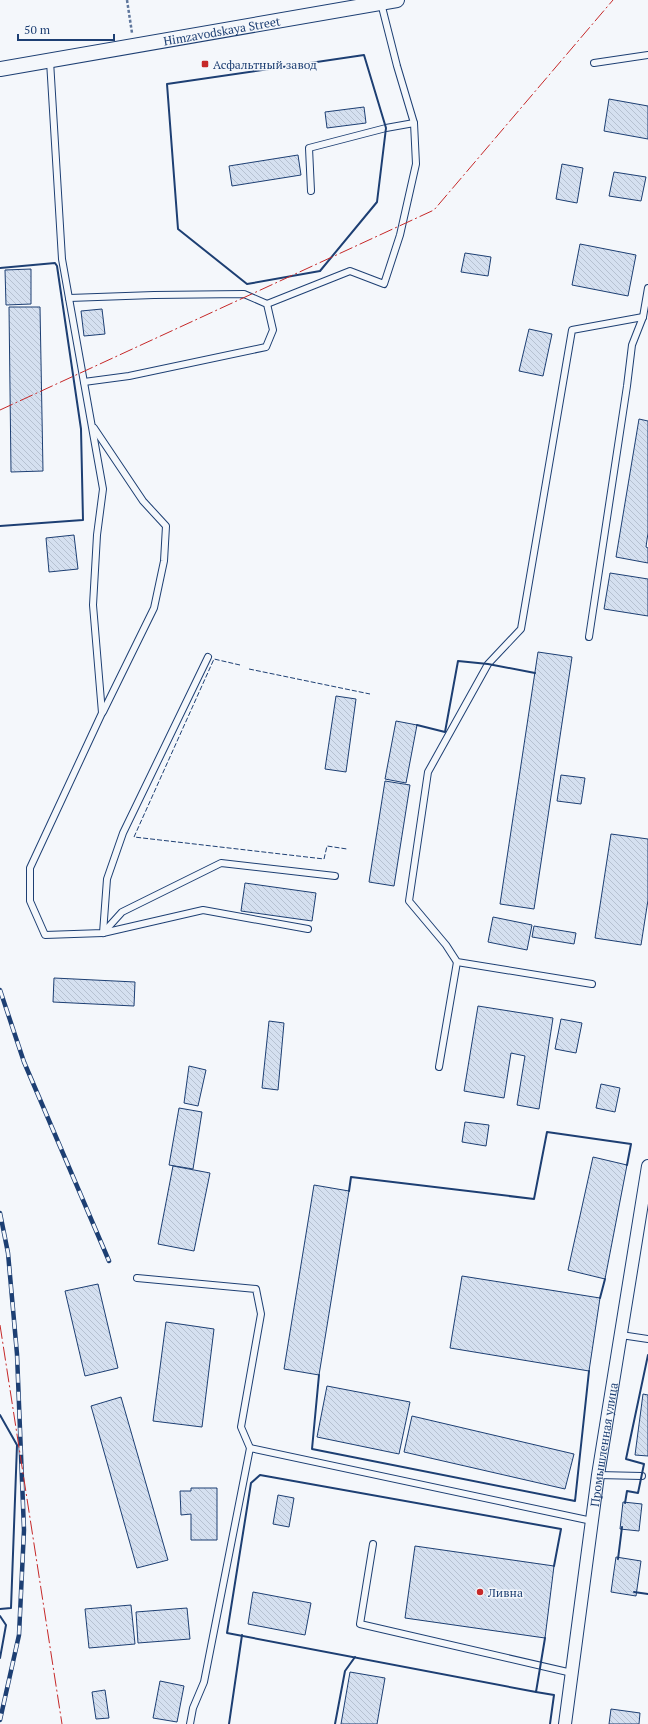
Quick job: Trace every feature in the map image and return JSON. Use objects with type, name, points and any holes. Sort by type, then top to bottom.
[{"type":"street","name":"Himzavodskaya Street","points":[[0,69],[134,47],[397,0]]},
{"type":"street","name":"Промышленная улица","points":[[564,1724],[598,1475],[648,1166]]},
{"type":"lane","points":[[69,298],[244,294],[267,304],[350,271],[384,284],[400,235],[416,164],[414,123],[397,66],[381,3]]},
{"type":"lane","points":[[594,63],[648,55]]},
{"type":"lane","points":[[50,61],[62,259],[103,489],[96,536],[93,605],[102,713]]},
{"type":"lane","points":[[311,191],[309,148],[386,128],[414,123]]},
{"type":"lane","points":[[55,263],[62,259]]},
{"type":"lane","points":[[589,637],[632,345],[643,317],[648,288]]},
{"type":"lane","points":[[84,382],[129,376],[266,346],[273,330],[267,304]]},
{"type":"lane","points":[[439,1067],[457,962],[446,945],[409,901],[428,772],[488,664],[521,628],[572,330],[643,317]]},
{"type":"lane","points":[[92,425],[143,501],[166,526],[164,561],[154,608],[102,713],[30,868],[30,900],[45,935],[103,933],[203,910],[308,929]]},
{"type":"lane","points":[[103,933],[107,879],[123,833],[208,657]]},
{"type":"lane","points":[[103,933],[122,912],[221,863],[336,876]]},
{"type":"lane","points":[[457,962],[592,984]]},
{"type":"lane","points":[[137,1278],[256,1289],[261,1314],[242,1427],[250,1448],[204,1682],[193,1708],[190,1724]]},
{"type":"lane","points":[[621,1334],[648,1338]]},
{"type":"lane","points":[[250,1448],[592,1521]]},
{"type":"lane","points":[[598,1475],[642,1476]]},
{"type":"lane","points":[[373,1544],[360,1624],[572,1673]]},
{"type":"path","points":[[127,0],[134,47]]},
{"type":"building","points":[[609,99],[648,106],[648,139],[604,131]]},
{"type":"building","points":[[364,107],[366,123],[327,128],[325,112]]},
{"type":"building","points":[[298,155],[301,175],[232,186],[229,166]]},
{"type":"building","points":[[562,164],[583,168],[577,203],[556,199]]},
{"type":"building","points":[[614,172],[646,177],[641,201],[609,196]]},
{"type":"building","points":[[580,244],[636,255],[628,296],[572,285]]},
{"type":"building","points":[[465,253],[491,257],[488,276],[461,272]]},
{"type":"building","points":[[31,269],[31,304],[6,305],[5,270]]},
{"type":"building","points":[[9,307],[40,307],[43,471],[11,472]]},
{"type":"building","points":[[102,309],[105,334],[84,336],[81,311]]},
{"type":"building","points":[[529,329],[552,334],[543,376],[519,371]]},
{"type":"building","points":[[639,419],[648,421],[648,533],[646,547],[648,548],[648,563],[616,557]]},
{"type":"building","points":[[74,535],[78,569],[49,572],[46,538]]},
{"type":"building","points":[[610,573],[648,579],[648,616],[604,609]]},
{"type":"building","points":[[538,652],[572,657],[534,909],[500,904]]},
{"type":"building","points":[[336,696],[356,699],[346,772],[325,769]]},
{"type":"building","points":[[396,721],[417,725],[406,783],[385,779]]},
{"type":"building","points":[[561,775],[585,778],[581,804],[557,801]]},
{"type":"building","points":[[385,781],[410,785],[394,886],[369,882]]},
{"type":"building","points":[[611,834],[648,839],[648,900],[641,945],[595,938]]},
{"type":"building","points":[[245,883],[316,893],[312,921],[241,911]]},
{"type":"building","points":[[493,917],[532,925],[527,950],[488,942]]},
{"type":"building","points":[[534,926],[576,933],[574,944],[532,937]]},
{"type":"building","points":[[54,978],[135,982],[134,1006],[53,1002]]},
{"type":"building","points":[[478,1006],[553,1018],[539,1109],[517,1105],[525,1056],[511,1053],[504,1098],[464,1091]]},
{"type":"building","points":[[561,1019],[582,1023],[576,1053],[555,1049]]},
{"type":"building","points":[[269,1021],[284,1023],[278,1090],[262,1088]]},
{"type":"building","points":[[189,1066],[206,1070],[198,1106],[184,1103]]},
{"type":"building","points":[[601,1084],[620,1088],[615,1112],[596,1108]]},
{"type":"building","points":[[179,1108],[202,1112],[193,1169],[169,1165]]},
{"type":"building","points":[[465,1122],[489,1125],[486,1146],[462,1142]]},
{"type":"building","points":[[593,1157],[627,1165],[605,1279],[568,1270]]},
{"type":"building","points":[[173,1166],[210,1173],[194,1251],[158,1244]]},
{"type":"building","points":[[314,1185],[349,1191],[319,1375],[284,1369]]},
{"type":"building","points":[[462,1276],[600,1298],[589,1371],[450,1348]]},
{"type":"building","points":[[98,1284],[118,1368],[85,1376],[65,1291]]},
{"type":"building","points":[[166,1322],[214,1329],[202,1427],[153,1421]]},
{"type":"building","points":[[327,1386],[410,1402],[399,1454],[317,1437]]},
{"type":"building","points":[[643,1394],[648,1395],[648,1456],[635,1455]]},
{"type":"building","points":[[121,1397],[168,1560],[137,1568],[91,1406]]},
{"type":"building","points":[[412,1416],[574,1454],[565,1489],[404,1452]]},
{"type":"building","points":[[191,1488],[217,1488],[217,1540],[191,1540],[191,1514],[181,1515],[180,1491],[191,1491]]},
{"type":"building","points":[[278,1495],[294,1498],[289,1527],[273,1524]]},
{"type":"building","points":[[623,1502],[642,1504],[639,1531],[620,1529]]},
{"type":"building","name":"Ливна","points":[[415,1546],[554,1566],[545,1638],[405,1618]]},
{"type":"building","points":[[616,1557],[641,1561],[636,1596],[611,1592]]},
{"type":"building","points":[[253,1592],[311,1603],[305,1635],[248,1624]]},
{"type":"building","points":[[131,1605],[135,1644],[89,1648],[85,1609]]},
{"type":"building","points":[[187,1608],[190,1639],[138,1643],[136,1612]]},
{"type":"building","points":[[350,1672],[385,1678],[377,1724],[341,1724]]},
{"type":"building","points":[[160,1681],[184,1686],[177,1722],[153,1718]]},
{"type":"building","points":[[105,1690],[109,1718],[96,1719],[92,1692]]},
{"type":"building","points":[[611,1709],[640,1713],[639,1724],[609,1724]]},
{"type":"railway","points":[[0,990],[24,1062],[109,1261]]},
{"type":"railway","points":[[0,1213],[8,1253],[17,1354],[24,1530],[19,1635],[0,1720]]},
{"type":"fence","points":[[240,665],[214,659],[134,837],[324,859],[327,846],[347,849]]},
{"type":"fence","points":[[249,669],[370,694]]},
{"type":"wall","points":[[364,55],[386,128],[377,202],[320,271],[247,284],[178,229],[167,84],[364,55]]},
{"type":"wall","points":[[0,268],[55,263],[57,266],[81,429],[83,520],[0,526]]},
{"type":"wall","points":[[417,725],[445,732],[458,661],[488,664],[535,673]]},
{"type":"wall","points":[[349,1191],[351,1177],[534,1199],[547,1132],[631,1144],[627,1165]]},
{"type":"wall","points":[[600,1298],[605,1279]]},
{"type":"wall","points":[[625,1503],[627,1491],[638,1493],[644,1464],[626,1459],[648,1355]]},
{"type":"wall","points":[[319,1375],[312,1449],[575,1501],[589,1371]]},
{"type":"wall","points":[[0,1415],[17,1445],[11,1608],[0,1609]]},
{"type":"wall","points":[[545,1638],[536,1692],[227,1633],[251,1483],[260,1475],[561,1529],[554,1566]]},
{"type":"wall","points":[[618,1559],[622,1527]]},
{"type":"wall","points":[[634,1592],[648,1594]]},
{"type":"wall","points":[[0,1616],[6,1625],[0,1658]]},
{"type":"wall","points":[[229,1724],[242,1635]]},
{"type":"wall","points":[[335,1724],[345,1671],[355,1657]]},
{"type":"wall","points":[[536,1692],[554,1695],[550,1724]]},
{"type":"power","points":[[0,410],[434,210],[613,0]]},
{"type":"power","points":[[0,1325],[62,1724]]},
{"type":"place","name":"Асфальтный завод","points":[[205,64]]},
{"type":"place","name":"Ливна","points":[[480,1592]]}]
